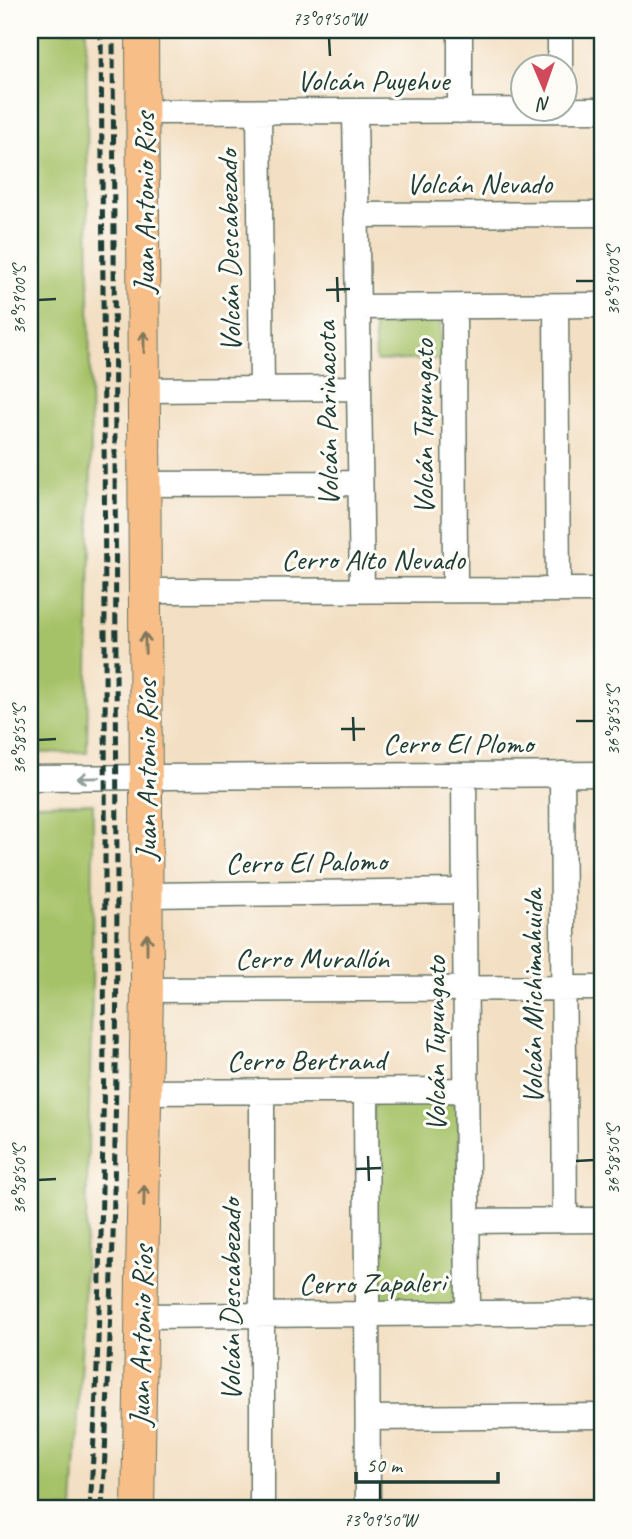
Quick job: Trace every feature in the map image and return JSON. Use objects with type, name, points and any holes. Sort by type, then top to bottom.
[{"type":"main road","name":"Juan Antonio Ríos","points":[[138,1509],[147,990],[142,30]]},
{"type":"street","points":[[460,30],[460,111]]},
{"type":"street","points":[[560,30],[560,52]]},
{"type":"street","name":"Volcán Puyehue","points":[[580,109],[602,110]]},
{"type":"street","name":"Volcán Puyehue","points":[[143,112],[510,110]]},
{"type":"street","name":"Volcán Parinacota","points":[[355,111],[362,590]]},
{"type":"street","name":"Volcán Descabezado","points":[[259,112],[262,389]]},
{"type":"street","name":"Volcán Nevado","points":[[356,215],[602,214]]},
{"type":"street","points":[[358,307],[602,305]]},
{"type":"street","points":[[556,306],[558,590]]},
{"type":"street","name":"Volcán Tupungato","points":[[454,307],[455,590]]},
{"type":"street","points":[[144,390],[359,388]]},
{"type":"street","points":[[144,484],[360,484]]},
{"type":"street","name":"Cerro Alto Nevado","points":[[145,591],[602,590]]},
{"type":"street","name":"Volcán Michimahuida","points":[[562,774],[565,1220]]},
{"type":"street","name":"Cerro El Plomo","points":[[30,778],[602,774]]},
{"type":"street","name":"Volcán Tupungato","points":[[464,775],[468,1314]]},
{"type":"street","name":"Cerro El Palomo","points":[[147,895],[465,891]]},
{"type":"street","name":"Cerro Murallón","points":[[147,990],[602,988]]},
{"type":"street","name":"Cerro Bertrand","points":[[146,1092],[466,1090]]},
{"type":"street","name":"Volcán Descabezado","points":[[262,1091],[262,1509]]},
{"type":"street","points":[[366,1091],[368,1509]]},
{"type":"street","points":[[467,1221],[602,1220]]},
{"type":"street","name":"Cerro Zapaleri","points":[[142,1316],[602,1312]]},
{"type":"street","points":[[368,1418],[602,1416]]},
{"type":"green space","points":[[30,30],[86,30],[91,461],[87,752],[30,753]]},
{"type":"green space","points":[[440,320],[441,359],[376,361],[374,323]]},
{"type":"green space","points":[[93,803],[92,994],[84,1301],[73,1509],[30,1509],[30,804]]},
{"type":"green space","points":[[381,1099],[448,1099],[459,1109],[456,1307],[383,1308],[375,1300],[373,1107]]},
{"type":"railway","points":[[90,1509],[100,1269],[104,1030],[105,660],[101,30]]},
{"type":"railway","points":[[102,1509],[111,1299],[117,984],[113,30]]}]
